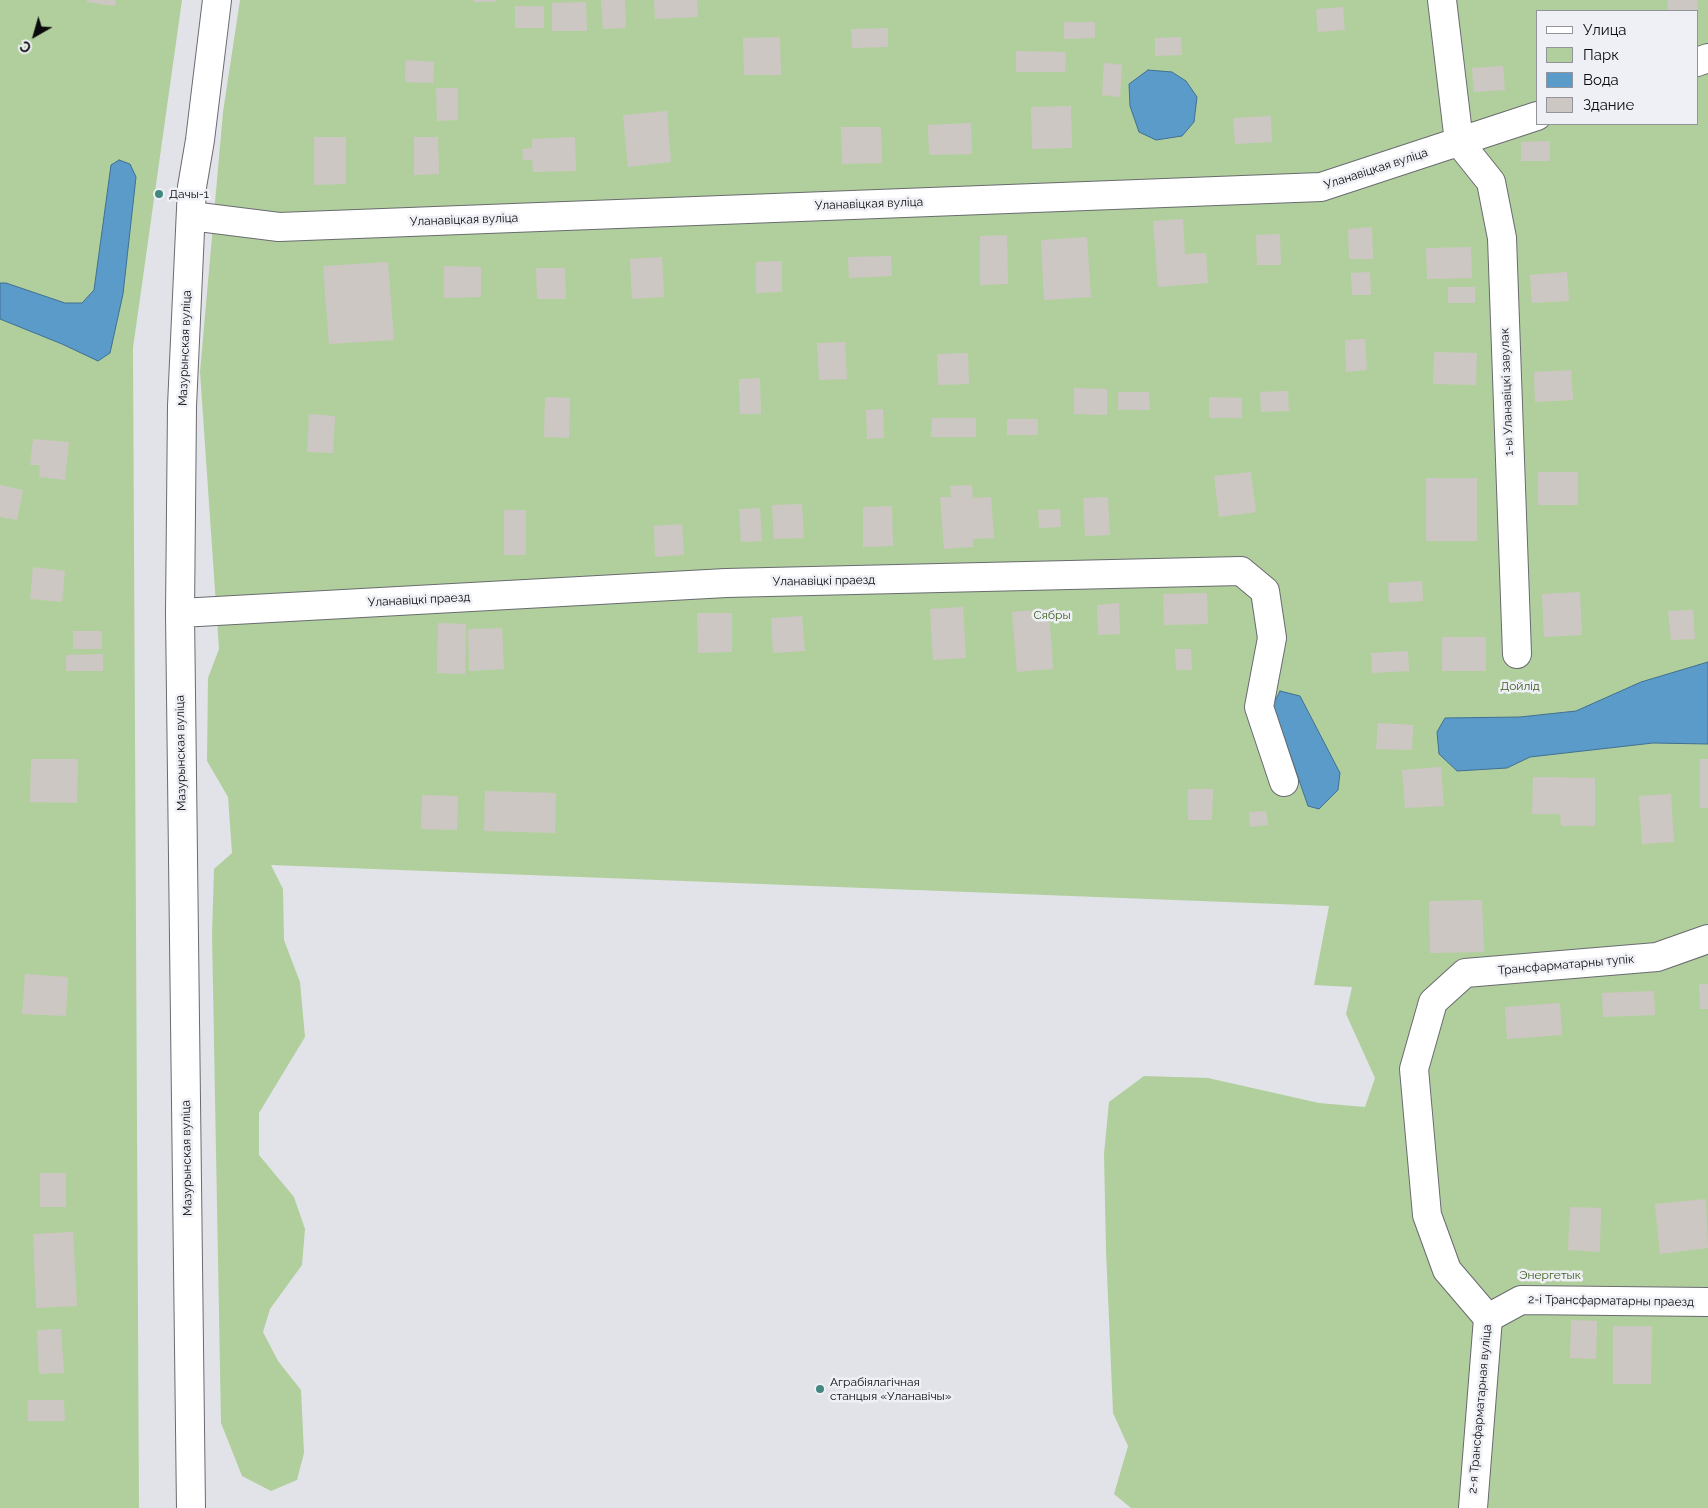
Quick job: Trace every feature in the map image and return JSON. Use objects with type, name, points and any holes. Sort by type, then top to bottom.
[{"type":"street","name":"Мазурынская вуліца","points":[[191,1508],[180,613],[182,406],[192,187],[200,140],[217,0]]},
{"type":"street","points":[[1442,0],[1459,142]]},
{"type":"street","name":"Уланавіцкая вуліца","points":[[191,216],[279,227],[1322,187],[1536,116]]},
{"type":"street","name":"1-ы Уланавіцкі завулак","points":[[1459,142],[1491,182],[1502,238],[1517,654]]},
{"type":"street","name":"Уланавіцкі праезд","points":[[180,613],[726,583],[1241,571],[1265,591],[1272,638],[1259,707],[1284,782]]},
{"type":"street","name":"Трансфарматарны тупік","points":[[1433,1002],[1465,973],[1657,957],[1708,939]]},
{"type":"street","name":"2-я Трансфарматарная вуліца","points":[[1433,1002],[1414,1069],[1427,1215],[1447,1270],[1488,1318],[1473,1508]]},
{"type":"street","name":"2-і Трансфарматарны праезд","points":[[1488,1318],[1521,1300],[1708,1302]]},
{"type":"green space","points":[[0,0],[182,0],[133,348],[139,1508],[0,1508]]},
{"type":"green space","points":[[240,0],[1708,0],[1708,1508],[1131,1508],[1114,1494],[1128,1446],[1113,1413],[1104,1154],[1109,1102],[1144,1076],[1208,1078],[1319,1103],[1365,1107],[1375,1078],[1346,1014],[1352,987],[1314,985],[1329,906],[271,865],[283,889],[284,940],[300,982],[305,1037],[259,1113],[259,1155],[294,1197],[305,1229],[302,1265],[270,1309],[263,1332],[278,1361],[301,1390],[304,1453],[297,1480],[271,1491],[242,1476],[221,1423],[212,934],[214,869],[232,853],[228,797],[207,761],[208,678],[219,649],[200,372],[223,112]]},
{"type":"water","points":[[1148,70],[1172,72],[1186,81],[1197,97],[1194,122],[1182,136],[1156,140],[1139,132],[1130,106],[1129,84]]},
{"type":"water","points":[[119,160],[130,164],[136,177],[123,294],[110,353],[98,361],[0,319],[0,283],[6,283],[65,303],[82,303],[94,290],[111,165]]},
{"type":"water","points":[[1708,662],[1708,744],[1653,743],[1530,757],[1507,768],[1457,771],[1439,754],[1437,732],[1445,718],[1520,717],[1576,711],[1641,682]]},
{"type":"water","points":[[1280,691],[1300,696],[1340,773],[1338,790],[1319,809],[1308,806],[1273,705]]},
{"type":"building","points":[[87,0],[116,0],[115,6],[87,2]]},
{"type":"building","points":[[474,0],[496,0],[496,2],[474,2]]},
{"type":"building","points":[[601,0],[625,0],[626,28],[603,29]]},
{"type":"building","points":[[654,0],[697,0],[698,17],[655,19]]},
{"type":"building","points":[[1667,0],[1697,0],[1698,10],[1668,10]]},
{"type":"building","points":[[586,2],[587,31],[552,31],[552,3]]},
{"type":"building","points":[[515,6],[544,6],[544,28],[515,28]]},
{"type":"building","points":[[1343,7],[1345,30],[1318,32],[1316,9]]},
{"type":"building","points":[[1064,22],[1095,22],[1095,38],[1064,39]]},
{"type":"building","points":[[888,28],[888,47],[852,48],[851,29]]},
{"type":"building","points":[[780,37],[781,75],[744,75],[743,38]]},
{"type":"building","points":[[1181,37],[1182,55],[1155,56],[1155,38]]},
{"type":"building","points":[[1016,51],[1066,52],[1065,72],[1016,72]]},
{"type":"building","points":[[406,60],[434,62],[433,83],[405,82]]},
{"type":"building","points":[[1104,63],[1122,65],[1120,97],[1102,95]]},
{"type":"building","points":[[1503,66],[1505,90],[1474,92],[1472,68]]},
{"type":"building","points":[[436,88],[458,88],[458,120],[437,121]]},
{"type":"building","points":[[1071,106],[1072,148],[1032,149],[1031,107]]},
{"type":"building","points":[[667,111],[671,162],[628,167],[623,115]]},
{"type":"building","points":[[1271,116],[1272,142],[1235,144],[1233,118]]},
{"type":"building","points":[[971,123],[972,154],[929,155],[928,125]]},
{"type":"building","points":[[841,127],[881,127],[882,163],[842,164]]},
{"type":"building","points":[[314,137],[346,137],[346,184],[314,185]]},
{"type":"building","points":[[414,137],[438,137],[439,174],[414,175]]},
{"type":"building","points":[[575,137],[576,171],[533,172],[532,160],[523,160],[522,149],[532,148],[532,139]]},
{"type":"building","points":[[1550,141],[1550,161],[1521,161],[1521,142]]},
{"type":"building","points":[[1183,219],[1185,254],[1206,253],[1208,283],[1158,287],[1153,221]]},
{"type":"building","points":[[1372,227],[1373,259],[1349,259],[1348,229]]},
{"type":"building","points":[[1280,234],[1281,265],[1257,265],[1256,235]]},
{"type":"building","points":[[1007,235],[1008,284],[980,285],[980,236]]},
{"type":"building","points":[[1087,237],[1091,297],[1044,300],[1041,240]]},
{"type":"building","points":[[1471,247],[1472,278],[1427,279],[1426,248]]},
{"type":"building","points":[[891,256],[892,276],[849,278],[848,257]]},
{"type":"building","points":[[662,257],[664,297],[632,299],[630,259]]},
{"type":"building","points":[[782,261],[782,292],[756,293],[756,262]]},
{"type":"building","points":[[388,262],[394,340],[329,344],[323,266]]},
{"type":"building","points":[[444,266],[481,267],[481,297],[444,298]]},
{"type":"building","points":[[536,268],[565,268],[566,299],[537,299]]},
{"type":"building","points":[[1370,272],[1371,295],[1352,295],[1351,273]]},
{"type":"building","points":[[1567,272],[1569,301],[1532,303],[1530,275]]},
{"type":"building","points":[[1448,287],[1475,287],[1475,303],[1448,303]]},
{"type":"building","points":[[1365,339],[1367,370],[1346,372],[1345,340]]},
{"type":"building","points":[[845,342],[847,379],[819,380],[817,343]]},
{"type":"building","points":[[1434,352],[1477,353],[1476,385],[1433,384]]},
{"type":"building","points":[[968,353],[969,384],[938,385],[937,354]]},
{"type":"building","points":[[1571,370],[1573,400],[1535,402],[1534,372]]},
{"type":"building","points":[[760,378],[761,414],[740,414],[739,379]]},
{"type":"building","points":[[1074,388],[1107,389],[1107,415],[1074,414]]},
{"type":"building","points":[[1288,391],[1289,411],[1261,412],[1260,392]]},
{"type":"building","points":[[1118,392],[1149,392],[1150,410],[1118,410]]},
{"type":"building","points":[[545,397],[570,398],[569,438],[544,437]]},
{"type":"building","points":[[1209,397],[1242,398],[1242,418],[1209,418]]},
{"type":"building","points":[[883,409],[884,438],[867,439],[866,410]]},
{"type":"building","points":[[309,414],[335,416],[333,453],[307,452]]},
{"type":"building","points":[[932,418],[976,418],[976,437],[931,437]]},
{"type":"building","points":[[1007,419],[1038,419],[1038,435],[1007,435]]},
{"type":"building","points":[[33,439],[69,442],[65,480],[39,477],[40,465],[30,465]]},
{"type":"building","points":[[1251,472],[1256,512],[1219,517],[1214,476]]},
{"type":"building","points":[[1538,472],[1578,472],[1578,505],[1538,505]]},
{"type":"building","points":[[1426,478],[1477,478],[1477,541],[1426,541]]},
{"type":"building","points":[[0,485],[23,490],[17,520],[0,517]]},
{"type":"building","points":[[972,485],[973,498],[991,497],[994,538],[973,539],[973,547],[944,549],[940,497],[951,497],[950,486]]},
{"type":"building","points":[[1108,497],[1110,535],[1085,536],[1083,498]]},
{"type":"building","points":[[802,504],[804,538],[774,539],[772,505]]},
{"type":"building","points":[[892,506],[893,546],[863,547],[863,507]]},
{"type":"building","points":[[760,508],[762,541],[741,542],[739,509]]},
{"type":"building","points":[[1060,509],[1061,527],[1039,528],[1038,510]]},
{"type":"building","points":[[504,510],[526,510],[526,555],[504,555]]},
{"type":"building","points":[[682,524],[684,555],[655,557],[654,526]]},
{"type":"building","points":[[33,567],[65,571],[62,602],[30,599]]},
{"type":"building","points":[[1422,581],[1423,601],[1389,603],[1388,583]]},
{"type":"building","points":[[1580,592],[1582,635],[1544,637],[1542,594]]},
{"type":"building","points":[[1207,593],[1208,624],[1164,625],[1163,594]]},
{"type":"building","points":[[1119,603],[1120,634],[1098,635],[1097,605]]},
{"type":"building","points":[[963,607],[966,658],[933,660],[930,609]]},
{"type":"building","points":[[1049,609],[1053,669],[1017,672],[1012,612]]},
{"type":"building","points":[[1693,610],[1695,639],[1671,640],[1668,611]]},
{"type":"building","points":[[697,613],[732,613],[732,652],[698,653]]},
{"type":"building","points":[[802,616],[805,651],[773,653],[771,618]]},
{"type":"building","points":[[438,623],[466,624],[465,674],[437,673]]},
{"type":"building","points":[[502,628],[504,669],[469,671],[468,629]]},
{"type":"building","points":[[73,631],[102,631],[102,649],[73,649]]},
{"type":"building","points":[[1442,637],[1486,637],[1486,671],[1442,671]]},
{"type":"building","points":[[1175,649],[1191,649],[1192,670],[1176,670]]},
{"type":"building","points":[[1408,651],[1409,671],[1372,673],[1371,653]]},
{"type":"building","points":[[103,654],[103,671],[66,671],[66,655]]},
{"type":"building","points":[[1378,723],[1413,725],[1412,750],[1376,749]]},
{"type":"building","points":[[31,759],[78,759],[77,803],[30,802]]},
{"type":"building","points":[[1700,759],[1708,759],[1708,808],[1700,808]]},
{"type":"building","points":[[1441,767],[1444,806],[1405,808],[1402,770]]},
{"type":"building","points":[[1533,777],[1595,778],[1595,826],[1561,826],[1560,814],[1532,814]]},
{"type":"building","points":[[1188,789],[1213,789],[1212,820],[1188,820]]},
{"type":"building","points":[[485,791],[556,793],[555,833],[484,831]]},
{"type":"building","points":[[1671,794],[1674,842],[1642,844],[1639,796]]},
{"type":"building","points":[[422,795],[458,796],[457,830],[421,829]]},
{"type":"building","points":[[1266,811],[1268,825],[1250,827],[1249,812]]},
{"type":"building","points":[[1482,900],[1484,952],[1430,953],[1429,901]]},
{"type":"building","points":[[25,974],[68,977],[66,1016],[22,1014]]},
{"type":"building","points":[[1699,984],[1708,984],[1708,1009],[1700,1009]]},
{"type":"building","points":[[1654,991],[1655,1015],[1603,1017],[1602,993]]},
{"type":"building","points":[[1560,1003],[1562,1035],[1507,1039],[1505,1007]]},
{"type":"building","points":[[40,1173],[66,1173],[66,1207],[40,1207]]},
{"type":"building","points":[[1706,1199],[1708,1248],[1660,1254],[1655,1204]]},
{"type":"building","points":[[1570,1207],[1601,1208],[1600,1252],[1568,1250]]},
{"type":"building","points":[[73,1232],[77,1306],[36,1308],[33,1234]]},
{"type":"building","points":[[1571,1320],[1597,1321],[1596,1359],[1570,1358]]},
{"type":"building","points":[[1613,1326],[1652,1326],[1651,1384],[1613,1384]]},
{"type":"building","points":[[61,1329],[64,1373],[39,1374],[37,1330]]},
{"type":"building","points":[[28,1400],[64,1400],[65,1421],[28,1421]]},
{"type":"place","name":"Дачы-1","points":[[159,194]]},
{"type":"place","name":"Аграбіялагічная станцыя «Уланавічы»","points":[[820,1389]]},
{"type":"park label","name":"Сябры","points":[[1052,615]]},
{"type":"park label","name":"Дойлід","points":[[1520,686]]},
{"type":"park label","name":"Энергетык","points":[[1550,1275]]}]
